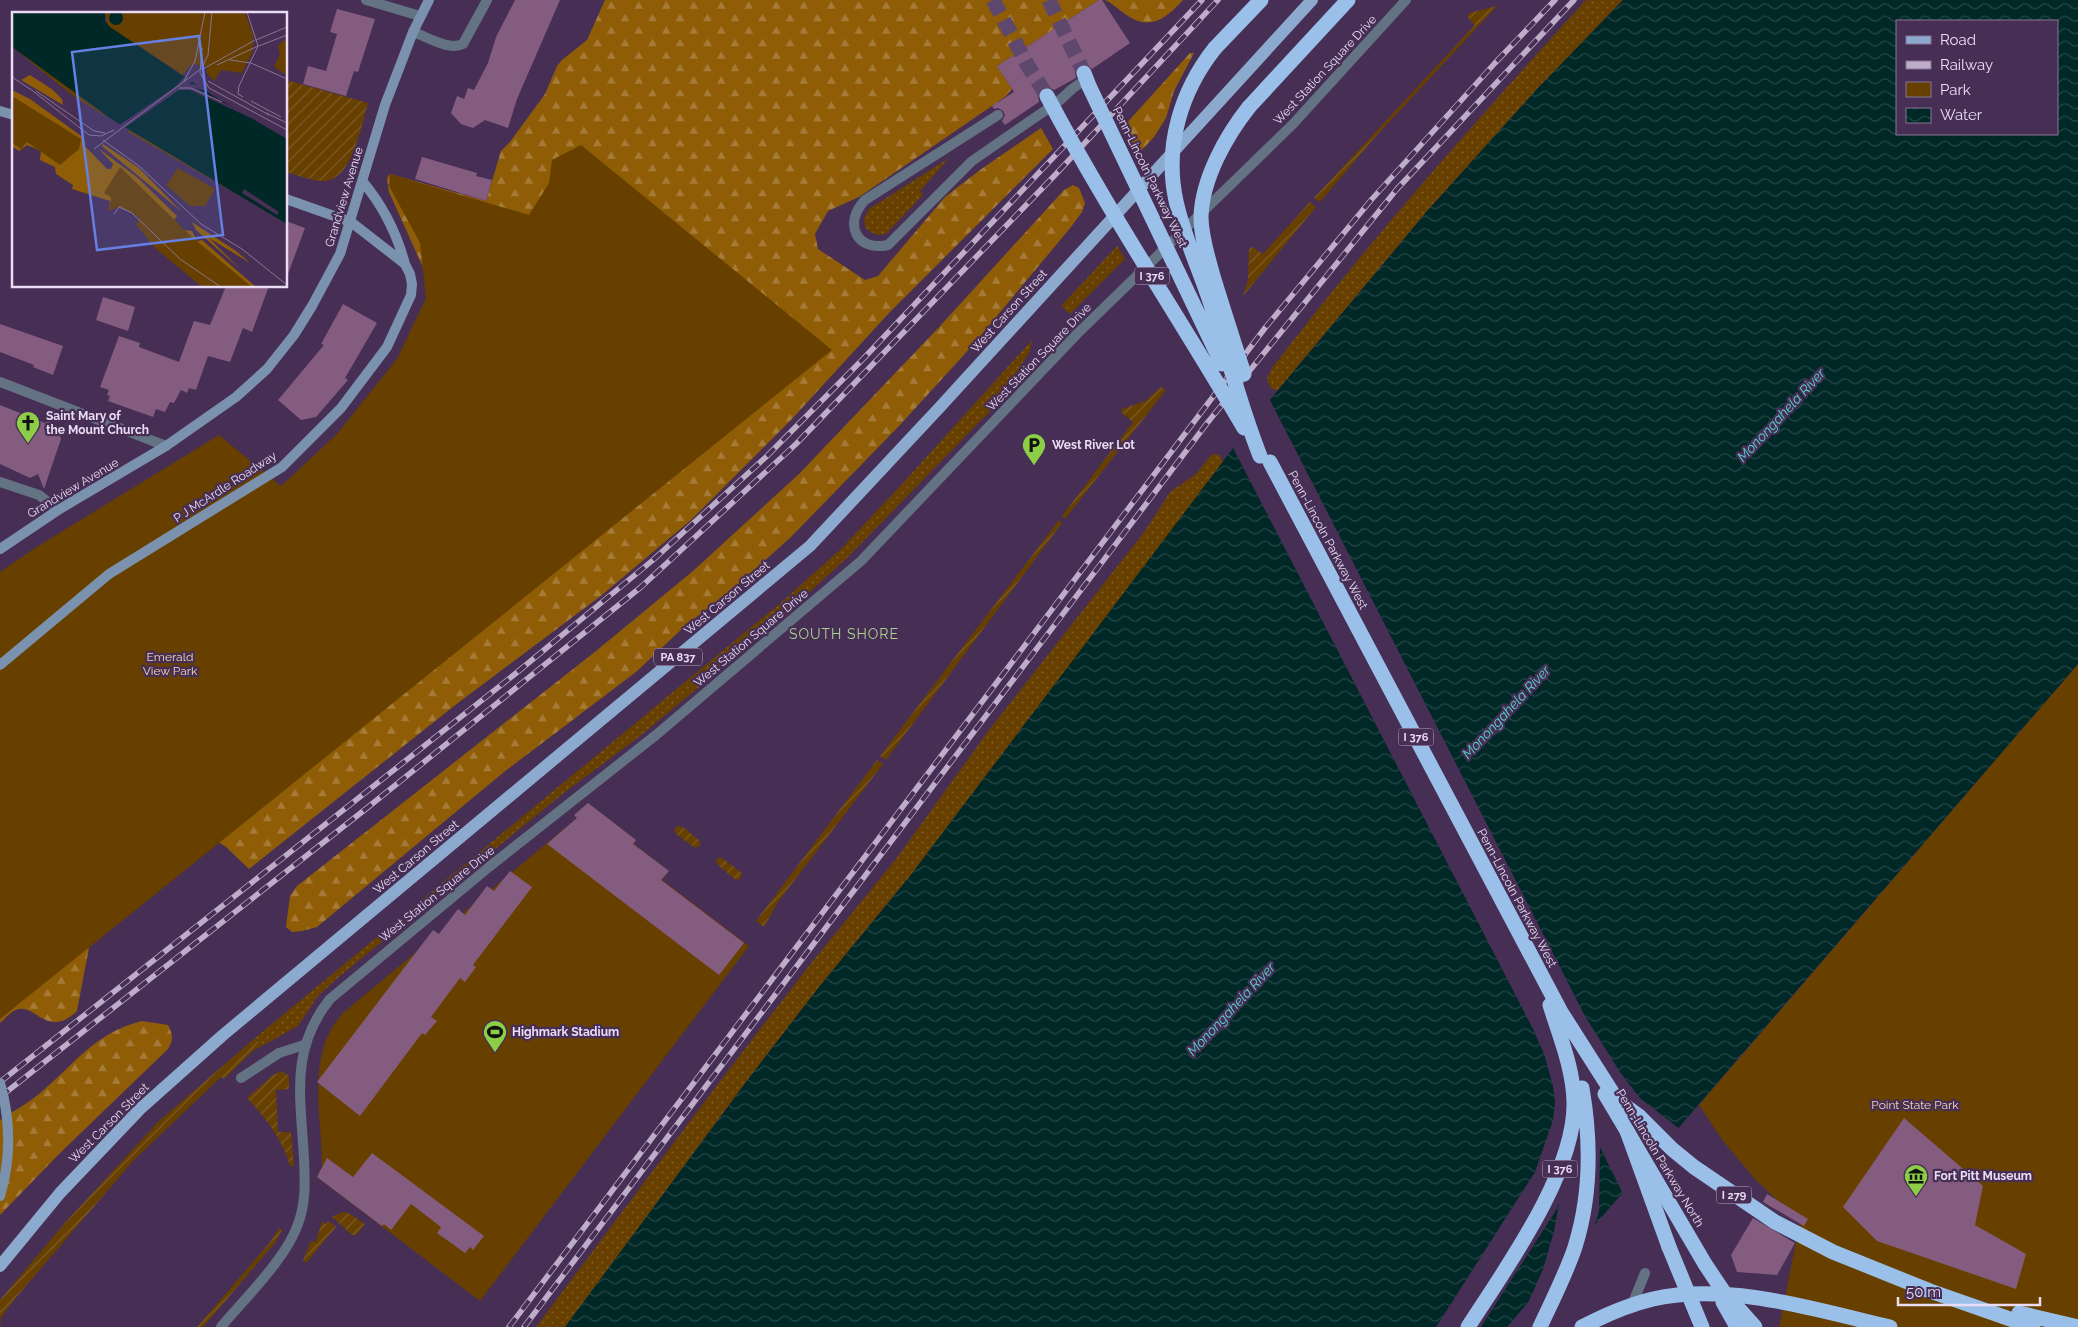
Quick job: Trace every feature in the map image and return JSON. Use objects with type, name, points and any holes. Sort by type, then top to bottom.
[{"type":"highway","points":[[1260,0],[1215,48],[1192,83],[1178,120],[1172,161],[1173,185],[1180,217],[1265,459]]},
{"type":"highway","points":[[1265,459],[1207,254],[1201,215],[1210,176],[1234,125],[1348,0]]},
{"type":"highway","name":"Penn-Lincoln Parkway West","points":[[1087,79],[1265,459],[1548,999]]},
{"type":"highway","name":"Penn-Lincoln Parkway West","points":[[1046,96],[1083,165],[1265,459],[1561,1012]]},
{"type":"highway","name":"Penn-Lincoln Parkway North","points":[[1548,999],[1710,1271],[1723,1291],[1754,1327]]},
{"type":"highway","name":"I 376","points":[[1468,1327],[1535,1221],[1555,1181],[1570,1140],[1574,1120],[1572,1082],[1568,1058],[1548,999]]},
{"type":"highway","name":"Penn-Lincoln Parkway North","points":[[1561,1012],[1617,1100],[1639,1116],[1672,1149],[1694,1167],[1775,1222],[1833,1252],[1930,1291],[2033,1327]]},
{"type":"highway","name":"I 376","points":[[1540,1327],[1574,1247],[1587,1191],[1586,1124],[1583,1091],[1576,1058],[1561,1012]]},
{"type":"highway","points":[[1617,1100],[1654,1177],[1737,1327]]},
{"type":"highway","points":[[1627,1131],[1669,1247],[1702,1327]]},
{"type":"highway","points":[[1930,1291],[2078,1326]]},
{"type":"highway","points":[[1582,1327],[1632,1305],[1675,1296],[1718,1295],[1773,1301],[1890,1327]]},
{"type":"main road","name":"West Carson Street","points":[[0,1266],[60,1193],[140,1109],[223,1034],[810,546],[953,393],[1312,0]]},
{"type":"street","points":[[366,0],[420,16]]},
{"type":"street","name":"Grandview Avenue","points":[[0,549],[58,510],[166,446],[236,397],[267,369],[294,335],[340,254],[385,105],[420,16],[429,0]]},
{"type":"street","points":[[414,32],[449,46],[464,44],[487,0]]},
{"type":"street","name":"West Station Square Drive","points":[[221,1327],[281,1255],[291,1240],[298,1224],[305,1182],[300,1083],[301,1063],[304,1045],[318,1014],[330,999],[489,867],[656,734],[862,561],[1077,334],[1293,124],[1406,0]]},
{"type":"street","points":[[998,115],[865,200],[857,209],[854,219],[854,229],[859,239],[878,248],[888,245],[972,161],[1059,101],[1087,79]]},
{"type":"street","name":"P J McArdle Roadway","points":[[0,665],[109,574],[282,467],[341,408],[387,347],[411,295],[412,284],[399,244],[376,198],[363,182]]},
{"type":"street","points":[[288,201],[351,222],[405,264]]},
{"type":"street","points":[[0,382],[166,446]]},
{"type":"street","points":[[0,482],[39,496],[58,510]]},
{"type":"street","points":[[241,1078],[279,1053],[304,1045]]},
{"type":"street","points":[[0,1083],[5,1103],[8,1133],[8,1165],[0,1196]]},
{"type":"street","points":[[1632,1305],[1644,1273]]},
{"type":"green space","name":"Emerald View Park","points":[[605,0],[1099,0],[997,66],[1012,89],[1005,97],[859,197],[828,211],[815,234],[818,249],[865,280],[878,276],[945,197],[980,170],[1041,128],[1053,149],[889,313],[790,421],[691,520],[602,595],[454,706],[249,869],[226,847],[208,835],[90,942],[77,1011],[67,1019],[57,1022],[50,1021],[23,1009],[14,1011],[0,1023],[0,689],[282,488],[352,422],[399,357],[427,305],[426,274],[389,192],[387,178],[390,174],[486,201],[501,151],[510,142],[545,94],[557,66],[587,40]]},
{"type":"green space","points":[[1105,0],[1183,0],[1163,18],[1156,21],[1142,22],[1125,14]]},
{"type":"green space","points":[[1586,0],[1623,0],[1537,89],[1428,210],[1277,391],[1270,387],[1267,379],[1272,368],[1347,273],[1465,135]]},
{"type":"green space","points":[[1497,6],[1376,136],[1320,202],[1314,198],[1475,25],[1468,18],[1469,13]]},
{"type":"green space","points":[[1190,53],[1194,53],[1174,91],[1166,118],[1154,137],[1138,154],[1124,126]]},
{"type":"green space","points":[[288,81],[368,103],[354,152],[348,164],[332,179],[321,181],[288,173]]},
{"type":"green space","name":"Emerald View Park","points":[[581,145],[832,350],[0,1019],[0,572],[35,548],[219,435],[281,486],[337,434],[397,359],[426,298],[420,243],[389,186],[390,174],[529,215],[549,183],[552,160]]},
{"type":"green space","points":[[949,158],[920,191],[923,195],[886,234],[876,235],[866,229],[864,218],[869,209]]},
{"type":"green space","points":[[1073,185],[1079,188],[1085,203],[1082,212],[1071,227],[972,346],[899,426],[790,538],[736,586],[685,626],[636,672],[504,772],[317,927],[292,932],[286,927],[290,896],[297,886],[596,651],[693,571],[799,474],[941,325],[1064,190]]},
{"type":"green space","points":[[1310,202],[1316,207],[1243,296],[1248,280],[1249,249],[1253,247],[1263,254]]},
{"type":"green space","points":[[1117,246],[1125,259],[1070,314],[1061,306]]},
{"type":"green space","points":[[1032,340],[1030,351],[997,404],[847,558],[772,626],[639,737],[565,792],[340,976],[318,996],[298,1026],[262,1046],[255,1038],[784,600],[842,548]]},
{"type":"green space","points":[[1161,387],[1166,390],[1065,519],[1062,516],[1133,422],[1121,412],[1122,409],[1145,401]]},
{"type":"green space","points":[[1211,455],[1220,455],[1223,463],[910,876],[819,987],[749,1078],[565,1327],[536,1327],[714,1089],[808,967],[896,859],[989,730],[1145,531],[1170,492],[1196,474]]},
{"type":"green space","points":[[1059,520],[1062,523],[886,760],[880,756]]},
{"type":"green space","name":"Point State Park","points":[[2078,664],[2078,1327],[1779,1327],[1800,1222],[1755,1179],[1723,1141],[1699,1105]]},
{"type":"green space","points":[[877,760],[883,764],[778,902],[764,927],[756,921]]},
{"type":"green space","name":"Highmark Stadium","points":[[588,803],[636,840],[634,844],[669,871],[662,880],[749,946],[480,1301],[317,1177],[322,1166],[318,1086],[324,1047],[331,1029],[343,1013],[577,818],[574,815]]},
{"type":"green space","points":[[677,826],[683,827],[700,841],[700,846],[695,848],[676,834],[674,830]]},
{"type":"green space","points":[[718,858],[722,858],[742,873],[740,879],[736,880],[718,865],[716,861]]},
{"type":"green space","points":[[142,1021],[168,1025],[172,1038],[167,1050],[59,1154],[0,1215],[0,1120],[39,1094],[98,1041],[125,1026]]},
{"type":"green space","points":[[255,1038],[262,1046],[254,1050],[224,1079],[221,1077],[133,1161],[13,1301],[1,1318],[0,1327],[0,1300],[64,1224],[159,1121]]},
{"type":"green space","points":[[282,1071],[289,1076],[289,1089],[276,1090],[278,1132],[291,1132],[294,1166],[290,1166],[283,1147],[273,1129],[247,1098],[273,1075]]},
{"type":"green space","points":[[347,1212],[365,1224],[356,1235],[352,1235],[332,1217]]},
{"type":"green space","points":[[322,1221],[326,1224],[329,1221],[336,1227],[306,1263],[303,1260],[311,1241],[316,1242]]},
{"type":"green space","points":[[279,1228],[282,1230],[275,1243],[203,1327],[197,1327],[271,1241]]},
{"type":"water","name":"Monongahela River","points":[[1623,0],[2078,0],[2078,664],[1507,1327],[565,1327],[749,1078],[819,987],[910,876],[1264,407],[1428,210],[1537,89]]},
{"type":"pier","points":[[1269,398],[1585,1016],[1620,1072],[1640,1098],[1681,1130],[1624,1196],[1600,1147],[1599,1211],[1593,1232],[1524,1312],[1543,1269],[1554,1231],[1559,1203],[1481,1327],[1436,1327],[1535,1172],[1553,1120],[1555,1102],[1553,1086],[1544,1054],[1534,1031],[1232,446]]},
{"type":"building","points":[[515,0],[560,0],[517,99],[508,128],[485,120],[473,128],[461,124],[451,113],[457,96],[464,99],[468,88],[474,90],[488,63],[496,37]]},
{"type":"building","points":[[1099,0],[1102,0],[1130,43],[1092,69],[1086,64],[1080,64],[1075,71],[1076,78],[1054,90],[1048,87],[1042,88],[1038,95],[1039,102],[1005,125],[1002,121],[1005,115],[1003,111],[998,108],[994,109],[992,106],[1014,92],[997,66]]},
{"type":"building","points":[[337,9],[375,19],[358,72],[354,71],[346,96],[303,84],[308,66],[326,71],[337,34],[330,32]]},
{"type":"building","points":[[422,157],[477,173],[476,176],[492,180],[486,201],[415,179]]},
{"type":"building","points":[[288,222],[305,228],[288,274]]},
{"type":"building","points":[[225,288],[268,288],[252,332],[243,328],[230,362],[208,356],[196,390],[189,388],[187,393],[181,390],[174,403],[170,402],[165,412],[156,409],[153,417],[108,401],[110,396],[107,395],[109,390],[100,387],[119,336],[140,343],[139,347],[179,362],[194,321],[210,325]]},
{"type":"building","points":[[103,297],[135,307],[128,331],[96,320]]},
{"type":"building","points":[[343,304],[377,323],[345,378],[348,380],[316,417],[301,420],[278,400],[324,345],[321,344]]},
{"type":"building","points":[[0,324],[63,346],[53,375],[33,367],[34,365],[0,352]]},
{"type":"building","name":"Saint Mary of the Mount Church","points":[[0,405],[45,423],[52,420],[57,429],[61,439],[44,489],[38,474],[30,478],[0,464]]},
{"type":"building","points":[[588,803],[636,840],[633,844],[669,871],[661,880],[744,943],[719,975],[547,844],[577,818],[574,815]]},
{"type":"building","points":[[510,871],[532,887],[473,965],[476,967],[465,982],[460,978],[431,1017],[437,1021],[425,1035],[422,1033],[360,1116],[317,1082],[433,930],[439,934],[458,909],[465,915],[487,886],[494,891]]},
{"type":"building","name":"Fort Pitt Museum","points":[[1904,1118],[1983,1186],[1975,1225],[2026,1254],[2016,1289],[1877,1241],[1843,1207]]},
{"type":"building","points":[[372,1153],[484,1236],[473,1250],[470,1247],[465,1253],[437,1233],[441,1227],[411,1204],[391,1230],[384,1224],[382,1226],[317,1177],[327,1158],[353,1177]]},
{"type":"building","points":[[1767,1194],[1808,1219],[1804,1226],[1763,1202]]},
{"type":"building","points":[[1753,1218],[1795,1243],[1777,1275],[1737,1272],[1731,1255]]},
{"type":"tunnel","points":[[993,0],[1028,66],[1047,96]]},
{"type":"tunnel","points":[[1049,0],[1084,73]]},
{"type":"railway","points":[[0,1082],[515,674],[653,560],[766,457],[864,358],[1202,0]]},
{"type":"railway","points":[[0,1097],[367,808],[641,587],[796,444],[1056,174],[1218,0]]},
{"type":"railway","points":[[509,1327],[1265,328],[1372,199],[1495,63],[1555,0]]},
{"type":"railway","points":[[524,1327],[1208,422],[1397,189],[1574,0]]},
{"type":"place","name":"Saint Mary of the Mount Church","points":[[28,444]]},
{"type":"place","name":"West River Lot","points":[[1034,466]]},
{"type":"place","name":"Highmark Stadium","points":[[495,1053]]},
{"type":"place","name":"Fort Pitt Museum","points":[[1916,1197]]},
{"type":"district","name":"SOUTH SHORE","points":[[844,634]]}]
